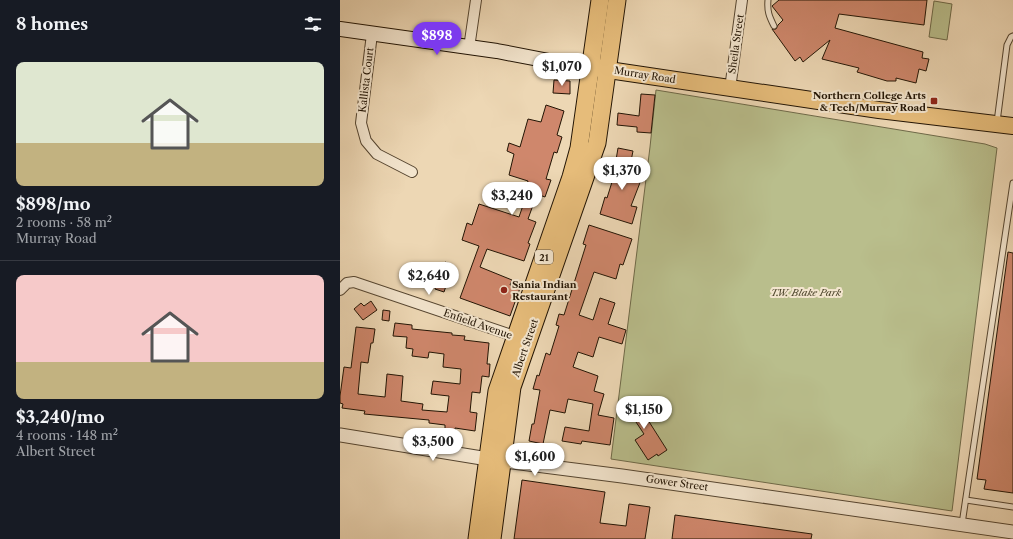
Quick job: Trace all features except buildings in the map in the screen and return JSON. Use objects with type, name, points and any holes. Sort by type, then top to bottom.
[{"type":"highway","name":"Albert Street","points":[[578,179],[579,148],[600,0]]},
{"type":"highway","name":"Albert Street","points":[[477,539],[522,339],[578,179],[597,143],[617,0]]},
{"type":"highway","name":"Albert Street","points":[[492,539],[495,460]]},
{"type":"main road","name":"Murray Road","points":[[340,29],[880,110],[1013,126]]},
{"type":"main road","name":"Murray Road","points":[[880,110],[1013,136]]},
{"type":"street","points":[[470,48],[476,0]]},
{"type":"street","name":"Sheila Street","points":[[730,88],[742,0]]},
{"type":"street","name":"Kallista Court","points":[[372,34],[361,123],[366,141],[377,154],[412,172]]},
{"type":"street","name":"Enfield Avenue","points":[[340,290],[347,283],[354,282],[522,339]]},
{"type":"street","name":"Gower Street","points":[[340,435],[495,460],[622,476],[1013,532]]},
{"type":"lane","points":[[768,0],[768,16],[774,26]]},
{"type":"lane","points":[[997,124],[1007,45],[1013,36]]},
{"type":"lane","points":[[962,525],[1013,183]]},
{"type":"lane","points":[[966,500],[1013,507]]},
{"type":"green space","points":[[934,1],[952,4],[947,40],[929,37]]},
{"type":"green space","name":"T.W. Blake Park","points":[[656,90],[985,144],[997,148],[952,511],[611,459]]},
{"type":"place","name":"Northern College Arts & Tech/Murray Road","points":[[934,101]]},
{"type":"place","name":"Sania Indian Restaurant","points":[[504,290]]}]
